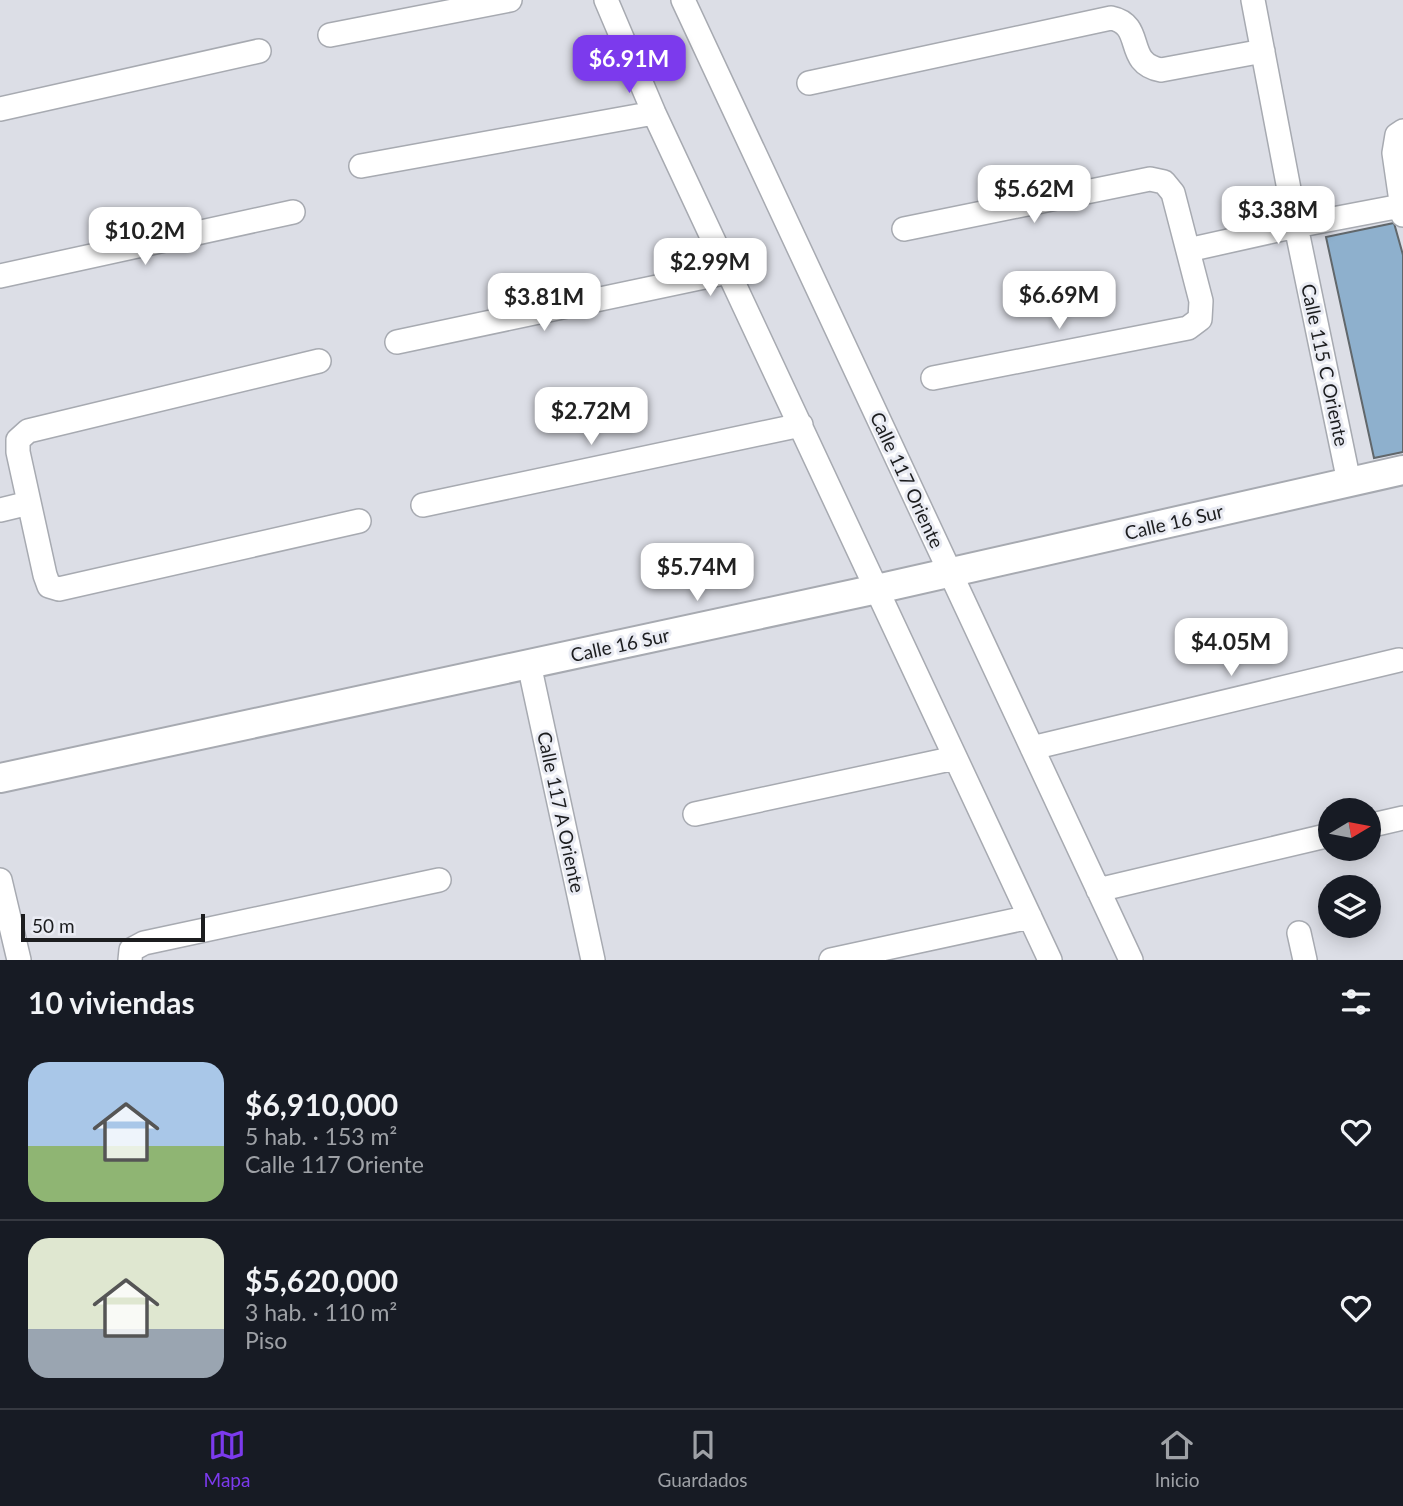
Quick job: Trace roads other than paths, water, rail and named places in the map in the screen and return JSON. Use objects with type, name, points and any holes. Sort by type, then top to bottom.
[{"type":"street","points":[[330,35],[510,0]]},
{"type":"street","points":[[606,0],[654,113],[1050,960]]},
{"type":"street","name":"Calle 117 Oriente","points":[[683,0],[1131,960]]},
{"type":"street","name":"Calle 115 C Oriente","points":[[1253,0],[1349,482]]},
{"type":"street","points":[[809,83],[1111,18],[1122,20],[1130,28],[1138,55],[1149,67],[1161,70],[1263,51]]},
{"type":"street","points":[[0,109],[258,51]]},
{"type":"street","points":[[361,166],[654,113]]},
{"type":"street","points":[[1188,250],[1296,226],[1402,210],[1394,153],[1397,135],[1403,131]]},
{"type":"street","points":[[904,229],[1150,179],[1164,182],[1173,193],[1201,301],[1200,319],[1188,328],[933,378]]},
{"type":"street","points":[[0,276],[293,212]]},
{"type":"street","points":[[397,342],[728,272]]},
{"type":"street","points":[[319,361],[29,431],[18,440],[18,452],[45,575],[49,586],[59,589],[359,521]]},
{"type":"street","points":[[423,505],[801,425]]},
{"type":"street","name":"Calle 16 Sur","points":[[0,778],[950,573],[1403,470]]},
{"type":"street","points":[[0,510],[29,503]]},
{"type":"street","points":[[1032,748],[1399,660]]},
{"type":"street","name":"Calle 117 A Oriente","points":[[529,664],[593,960]]},
{"type":"street","points":[[695,814],[955,758]]},
{"type":"street","points":[[1381,823],[1403,818]]},
{"type":"street","points":[[1098,890],[1318,838]]},
{"type":"street","points":[[0,880],[19,960]]},
{"type":"street","points":[[130,960],[131,950],[144,943],[439,880]]},
{"type":"street","points":[[831,960],[1030,917]]},
{"type":"street","points":[[1299,933],[1305,960]]}]
